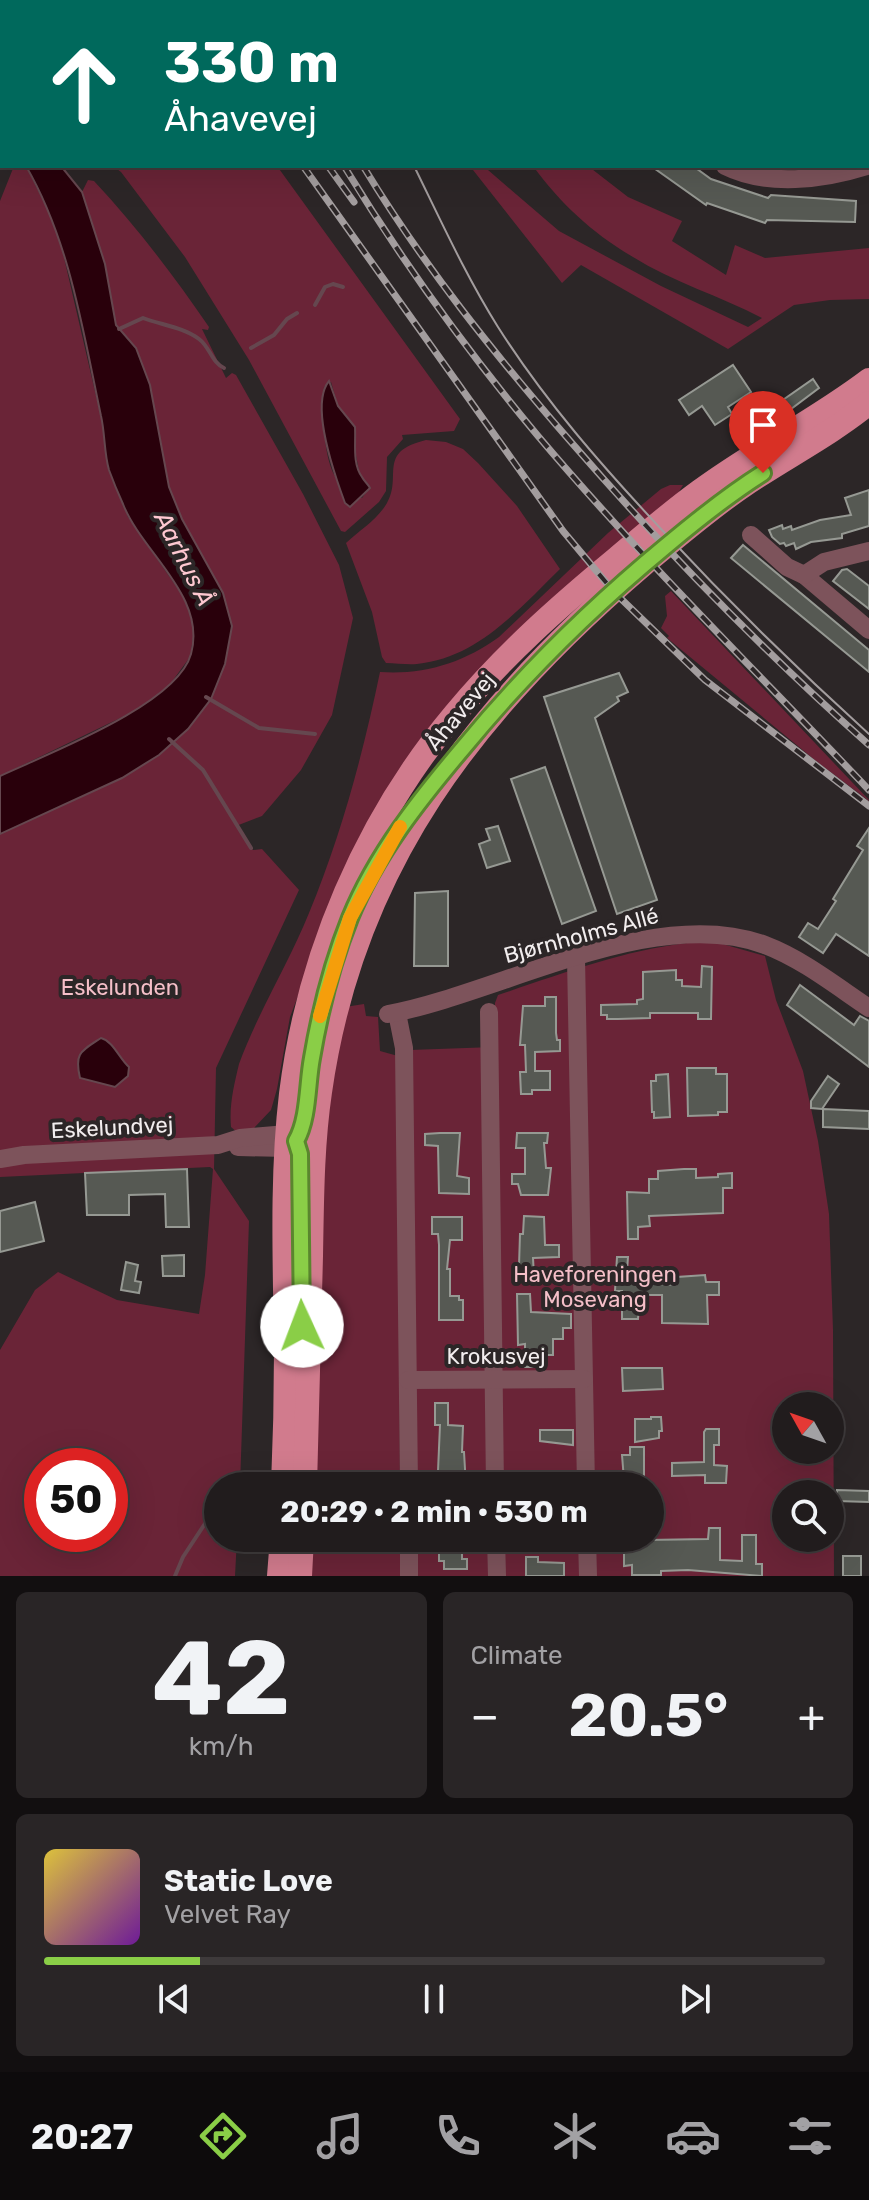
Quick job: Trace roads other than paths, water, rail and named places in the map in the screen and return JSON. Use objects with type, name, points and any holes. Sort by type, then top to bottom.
[{"type":"main road","name":"Åhavevej","points":[[284,1472],[296,1141],[291,1092],[303,1023],[320,962],[337,914],[366,850],[427,750],[453,716],[483,681],[544,621],[688,501],[869,380]]},
{"type":"main road","name":"Åhavevej","points":[[296,1141],[303,1127],[317,1027],[350,918],[400,828],[474,734],[532,668],[643,565],[744,485],[869,403]]},
{"type":"main road","points":[[296,1141],[300,1154],[305,1472]]},
{"type":"main road","points":[[279,1576],[281,1552]]},
{"type":"main road","points":[[300,1576],[301,1552]]},
{"type":"street","points":[[731,168],[765,179],[797,178],[856,168]]},
{"type":"street","points":[[751,535],[869,630]]},
{"type":"street","points":[[804,575],[824,562],[869,551]]},
{"type":"street","name":"Bjørnholms Allé","points":[[408,1380],[404,1048],[392,1013],[635,941],[669,935],[727,935],[766,945],[792,958],[869,1008]]},
{"type":"street","points":[[576,958],[586,1472]]},
{"type":"street","points":[[489,1012],[495,1472]]},
{"type":"street","name":"Eskelundvej","points":[[0,1159],[24,1155],[227,1144],[240,1138],[296,1141]]},
{"type":"street","name":"Krokusvej","points":[[408,1380],[584,1379]]},
{"type":"street","points":[[408,1380],[409,1472]]},
{"type":"street","points":[[409,1552],[409,1576]]},
{"type":"street","points":[[496,1552],[497,1576]]},
{"type":"street","points":[[587,1552],[588,1576]]},
{"type":"water","name":"Aarhus Å","points":[[27,168],[63,168],[82,192],[105,264],[116,325],[136,348],[150,385],[169,487],[182,519],[223,593],[232,626],[225,664],[211,699],[188,729],[159,755],[122,778],[0,834],[0,776],[108,726],[162,691],[181,673],[191,654],[193,633],[190,613],[182,594],[132,522],[109,470],[81,320],[64,256],[41,195]]},
{"type":"water","points":[[329,381],[338,406],[355,427],[357,466],[370,488],[350,507],[345,503],[335,476],[323,423],[324,392]]},
{"type":"water","points":[[101,1038],[129,1067],[128,1076],[115,1087],[80,1078],[78,1063],[81,1054]]},
{"type":"waterway","points":[[315,305],[325,287],[333,284],[343,287]]},
{"type":"waterway","points":[[251,348],[274,335],[287,319],[297,313]]},
{"type":"waterway","points":[[119,329],[143,318],[179,329],[199,339],[224,368]]},
{"type":"waterway","points":[[206,697],[259,728],[315,734]]},
{"type":"waterway","points":[[169,739],[203,770],[251,848]]},
{"type":"waterway","points":[[175,1576],[183,1557],[204,1525]]},
{"type":"tram line","points":[[415,168],[486,308],[516,354],[575,432],[712,583],[869,734]]},
{"type":"railway","points":[[304,168],[563,531],[614,592],[705,680],[869,806]]},
{"type":"railway","points":[[329,168],[354,202]]},
{"type":"railway","points":[[345,168],[436,305],[538,436],[659,571],[869,790]]},
{"type":"railway","points":[[364,168],[410,239],[461,308],[571,442],[715,598],[869,745]]},
{"type":"park label","name":"Eskelunden","points":[[120,987]]},
{"type":"park label","name":"Haveforeningen Mosevang","points":[[595,1286]]}]
